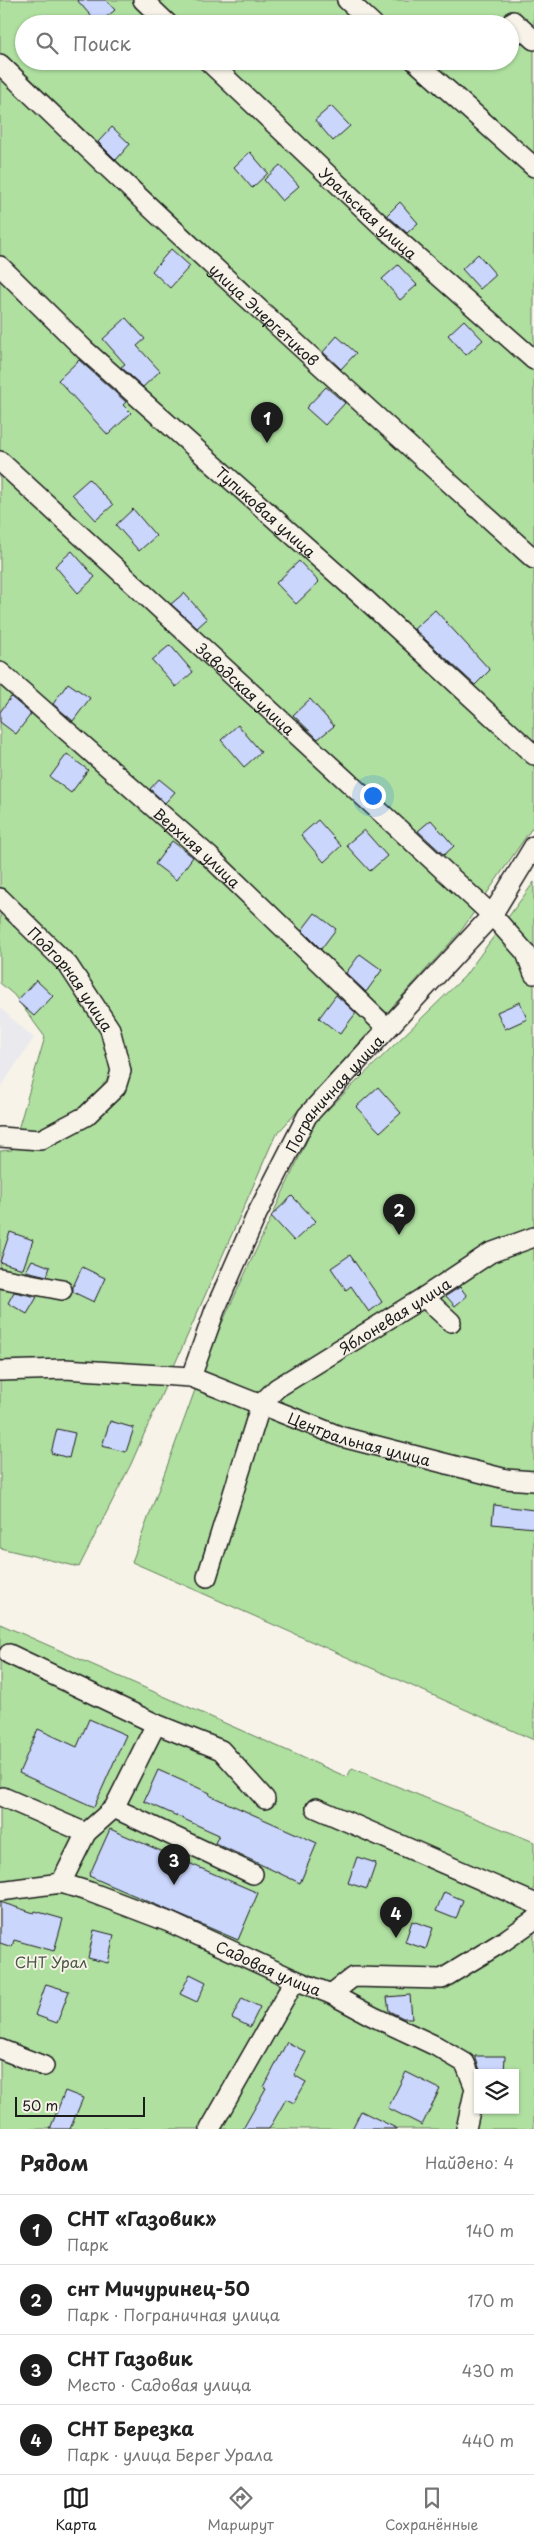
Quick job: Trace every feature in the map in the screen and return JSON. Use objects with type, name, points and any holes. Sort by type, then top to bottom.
[{"type":"street","points":[[143,0],[159,15]]},
{"type":"street","points":[[347,0],[363,15]]},
{"type":"street","points":[[519,26],[534,40]]},
{"type":"street","name":"улица Энергетиков","points":[[0,64],[142,200],[372,414],[534,558]]},
{"type":"street","name":"Уральская улица","points":[[217,70],[381,225],[534,360]]},
{"type":"street","points":[[425,70],[534,167]]},
{"type":"street","name":"Тупиковая улица","points":[[0,266],[85,350],[365,599],[534,755]]},
{"type":"street","name":"Заводская улица","points":[[0,461],[530,950]]},
{"type":"street","name":"Верхняя улица","points":[[0,672],[210,858],[387,1028]]},
{"type":"street","name":"Пограничная улица","points":[[191,1377],[215,1310],[257,1214],[306,1116],[492,915],[534,846]]},
{"type":"street","name":"Подгорная улица","points":[[0,898],[68,966],[110,1029],[122,1071],[116,1087],[86,1116],[40,1140],[0,1138]]},
{"type":"street","points":[[530,950],[534,974]]},
{"type":"street","name":"Яблоневая улица","points":[[261,1404],[277,1388],[424,1297],[490,1253],[534,1237]]},
{"type":"street","points":[[0,1278],[62,1290]]},
{"type":"street","points":[[424,1297],[451,1322]]},
{"type":"street","name":"Центральная улица","points":[[0,1370],[65,1369],[191,1377],[342,1437],[506,1479],[534,1481]]},
{"type":"street","points":[[207,1577],[261,1404]]},
{"type":"street","points":[[9,1654],[156,1724],[221,1750],[264,1799]]},
{"type":"street","points":[[61,1883],[86,1833],[114,1808],[156,1724]]},
{"type":"street","points":[[3,1796],[86,1833]]},
{"type":"street","points":[[114,1808],[253,1874]]},
{"type":"street","points":[[316,1808],[534,1902]]},
{"type":"street","name":"Садовая улица","points":[[0,1891],[61,1883],[168,1922],[295,1980],[332,1994],[465,2063],[475,2088],[466,2129]]},
{"type":"street","points":[[332,1994],[353,1977],[442,1979],[534,1920]]},
{"type":"street","points":[[210,2129],[295,1980]]},
{"type":"street","points":[[0,2049],[44,2066]]},
{"type":"shaded area","points":[[0,1008],[34,1038],[0,1088]]},
{"type":"green space","points":[[0,0],[534,0],[534,825],[461,931],[275,1136],[131,1464],[79,1567],[0,1548],[0,1151],[12,1150],[45,1037],[14,995],[0,983]]},
{"type":"green space","points":[[534,882],[534,1740],[132,1562],[210,1349],[316,1121],[464,977]]},
{"type":"green space","name":"СНТ Урал","points":[[0,1624],[347,1777],[352,1768],[534,1842],[534,2129],[0,2129]]},
{"type":"building","points":[[77,0],[106,0],[115,10],[109,15],[90,15]]},
{"type":"building","points":[[331,106],[350,126],[333,141],[315,120]]},
{"type":"building","points":[[112,127],[130,144],[116,160],[98,142]]},
{"type":"building","points":[[250,152],[268,173],[252,188],[234,167]]},
{"type":"building","points":[[280,165],[299,186],[282,201],[264,180]]},
{"type":"building","points":[[400,202],[418,223],[407,233],[387,215]]},
{"type":"building","points":[[171,249],[190,266],[170,288],[152,271]]},
{"type":"building","points":[[478,254],[496,275],[480,289],[462,269]]},
{"type":"building","points":[[398,265],[417,285],[400,300],[382,279]]},
{"type":"building","points":[[126,318],[145,339],[137,346],[160,371],[143,387],[121,367],[125,364],[103,339]]},
{"type":"building","points":[[464,320],[483,340],[466,355],[448,335]]},
{"type":"building","points":[[337,336],[356,353],[341,369],[323,352]]},
{"type":"building","points":[[79,360],[126,402],[123,405],[131,413],[108,435],[58,380]]},
{"type":"building","points":[[326,387],[345,403],[325,425],[306,408]]},
{"type":"building","points":[[89,479],[113,505],[96,520],[72,494]]},
{"type":"building","points":[[133,509],[156,536],[139,551],[116,525]]},
{"type":"building","points":[[72,551],[95,577],[78,593],[55,566]]},
{"type":"building","points":[[299,561],[319,582],[296,604],[276,583]]},
{"type":"building","points":[[184,593],[207,619],[197,628],[171,604]]},
{"type":"building","points":[[435,610],[490,670],[475,685],[414,629]]},
{"type":"building","points":[[170,645],[193,672],[176,687],[152,660]]},
{"type":"building","points":[[68,683],[90,698],[73,721],[53,704]]},
{"type":"building","points":[[11,697],[31,714],[16,734],[0,722],[0,712]]},
{"type":"building","points":[[310,699],[334,726],[318,739],[293,715]]},
{"type":"building","points":[[238,725],[261,752],[244,767],[221,740]]},
{"type":"building","points":[[67,754],[88,770],[71,793],[50,777]]},
{"type":"building","points":[[159,779],[175,792],[165,803],[150,789]]},
{"type":"building","points":[[318,820],[341,846],[324,862],[301,835]]},
{"type":"building","points":[[431,820],[454,846],[444,855],[418,831]]},
{"type":"building","points":[[364,830],[387,856],[370,871],[346,845]]},
{"type":"building","points":[[172,841],[193,857],[176,880],[155,864]]},
{"type":"building","points":[[315,913],[336,929],[321,949],[302,930]]},
{"type":"building","points":[[360,954],[382,970],[366,992],[346,973]]},
{"type":"building","points":[[36,980],[53,996],[34,1016],[17,1001]]},
{"type":"building","points":[[336,995],[356,1013],[340,1034],[319,1018]]},
{"type":"building","points":[[520,1002],[527,1019],[505,1029],[497,1012]]},
{"type":"building","points":[[378,1087],[401,1113],[380,1132],[356,1107]]},
{"type":"building","points":[[292,1196],[316,1221],[294,1241],[271,1216]]},
{"type":"building","points":[[10,1232],[33,1240],[23,1269],[0,1262]]},
{"type":"building","points":[[350,1255],[382,1302],[369,1312],[351,1286],[346,1290],[331,1268]]},
{"type":"building","points":[[32,1260],[50,1267],[47,1276],[26,1271]]},
{"type":"building","points":[[82,1267],[105,1278],[94,1302],[73,1292],[73,1287]]},
{"type":"building","points":[[460,1287],[467,1296],[455,1306],[446,1296]]},
{"type":"building","points":[[14,1292],[37,1297],[27,1314],[8,1303]]},
{"type":"building","points":[[110,1421],[134,1428],[126,1452],[102,1446]]},
{"type":"building","points":[[57,1429],[75,1433],[69,1458],[51,1453]]},
{"type":"building","points":[[494,1505],[534,1510],[534,1528],[492,1524]]},
{"type":"building","points":[[89,1719],[126,1735],[94,1807],[19,1773],[38,1729],[77,1747]]},
{"type":"building","points":[[158,1770],[317,1843],[300,1883],[215,1843],[219,1835],[144,1801]]},
{"type":"building","points":[[110,1829],[258,1893],[238,1940],[89,1876]]},
{"type":"building","points":[[357,1857],[376,1863],[367,1889],[348,1883]]},
{"type":"building","points":[[444,1892],[463,1900],[456,1919],[436,1911]]},
{"type":"building","points":[[0,1902],[34,1913],[35,1911],[63,1919],[54,1951],[14,1940],[12,1947],[0,1943]]},
{"type":"building","points":[[412,1921],[433,1928],[426,1949],[405,1942]]},
{"type":"building","points":[[94,1930],[114,1935],[108,1963],[88,1958]]},
{"type":"building","points":[[190,1974],[206,1982],[197,2002],[180,1994]]},
{"type":"building","points":[[46,1984],[69,1991],[57,2023],[35,2015]]},
{"type":"building","points":[[410,1995],[412,2018],[403,2018],[389,2011],[387,1997]]},
{"type":"building","points":[[242,1998],[260,2007],[250,2027],[232,2018]]},
{"type":"building","points":[[287,2042],[306,2052],[294,2075],[306,2082],[294,2103],[286,2099],[269,2129],[243,2129],[266,2088],[264,2087]]},
{"type":"building","points":[[475,2056],[505,2056],[504,2069],[480,2069]]},
{"type":"building","points":[[406,2072],[440,2089],[422,2125],[388,2108]]},
{"type":"building","points":[[65,2091],[83,2098],[70,2129],[50,2129]]},
{"type":"building","points":[[361,2111],[398,2129],[352,2129]]},
{"type":"place","name":"СНТ «Газовик»","points":[[267,443]]},
{"type":"place","name":"снт Мичуринец-50","points":[[399,1235]]},
{"type":"place","name":"СНТ Газовик","points":[[174,1885]]},
{"type":"place","name":"СНТ Березка","points":[[396,1938]]}]
